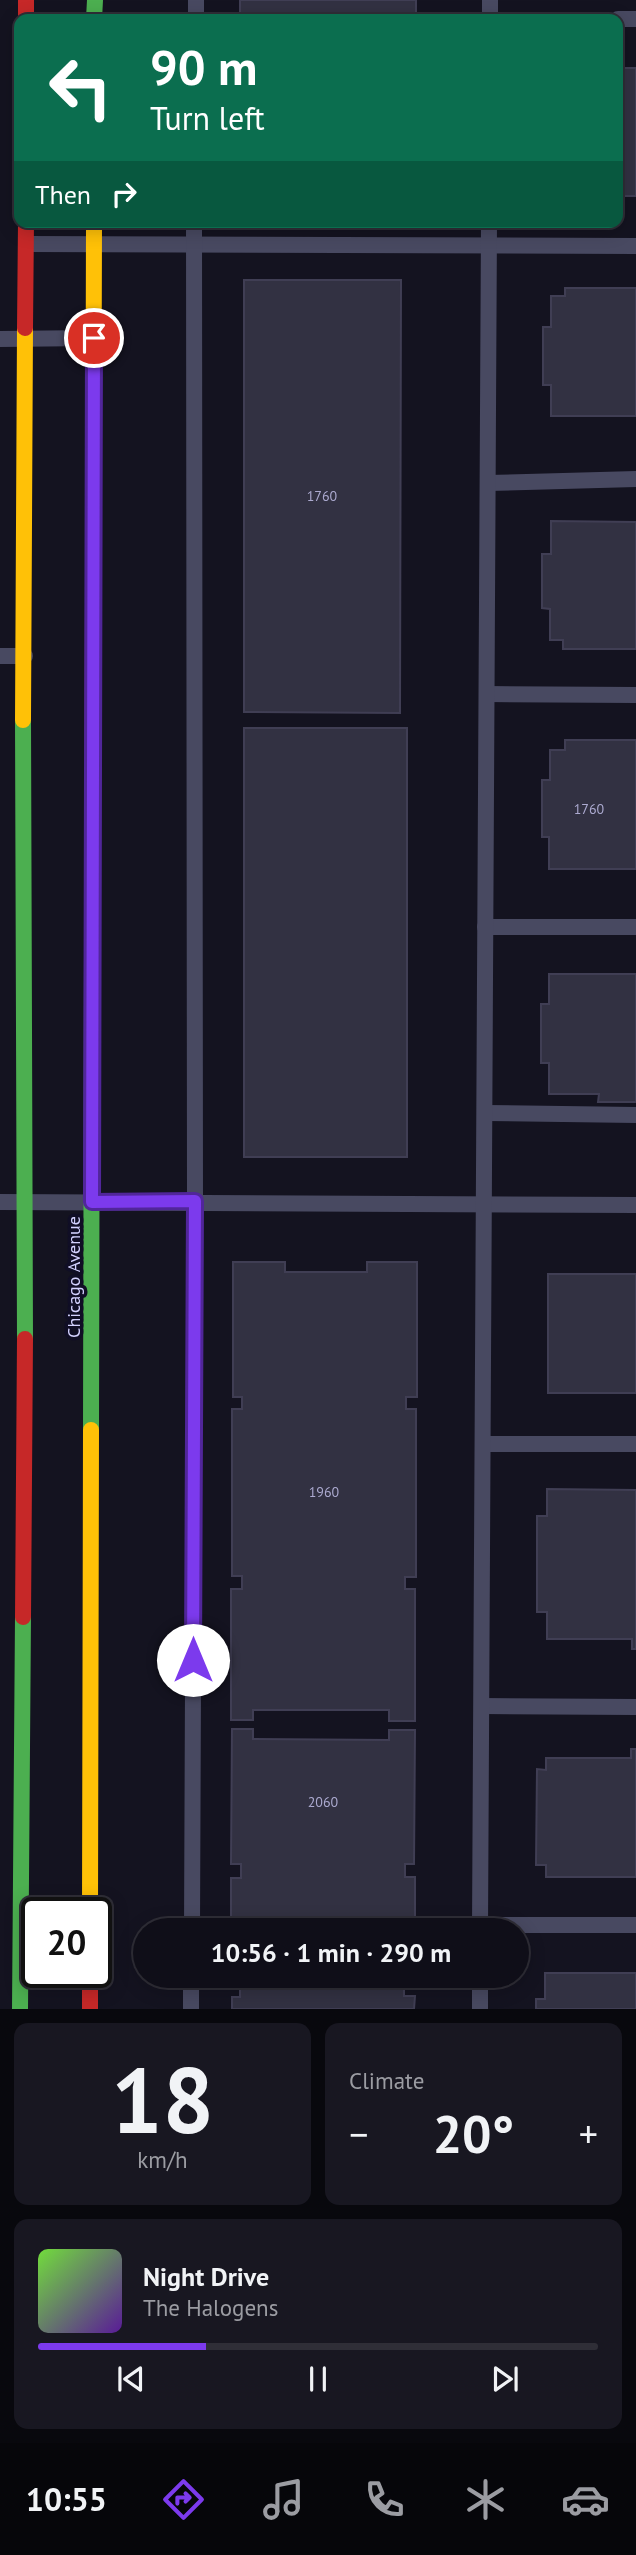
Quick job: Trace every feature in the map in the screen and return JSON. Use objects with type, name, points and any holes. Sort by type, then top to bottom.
[{"type":"main road","points":[[26,228],[22,860],[25,1202],[17,1659],[27,1897]]},
{"type":"main road","name":"Chicago Avenue","points":[[90,1897],[94,228]]},
{"type":"main road","points":[[20,2009],[24,1988]]},
{"type":"main road","points":[[90,1988],[90,2009]]},
{"type":"lane","points":[[191,1918],[195,1201],[194,228]]},
{"type":"lane","points":[[480,1918],[489,228]]},
{"type":"lane","points":[[26,244],[636,246]]},
{"type":"lane","points":[[0,338],[94,338]]},
{"type":"lane","points":[[488,483],[636,479]]},
{"type":"lane","points":[[0,656],[25,656]]},
{"type":"lane","points":[[487,694],[636,695]]},
{"type":"lane","points":[[485,926],[636,926]]},
{"type":"lane","points":[[485,1113],[636,1115]]},
{"type":"lane","points":[[0,1202],[636,1205]]},
{"type":"lane","points":[[483,1444],[636,1444]]},
{"type":"lane","points":[[482,1706],[636,1707]]},
{"type":"lane","points":[[0,1757],[22,1757]]},
{"type":"lane","points":[[529,1927],[636,1925]]},
{"type":"lane","points":[[0,1957],[21,1957]]},
{"type":"lane","points":[[191,1988],[191,2009]]},
{"type":"lane","points":[[480,1988],[480,2009]]},
{"type":"building","points":[[240,0],[416,0],[416,13],[411,14],[240,14]]},
{"type":"building","points":[[623,68],[636,68],[636,196],[623,196]]},
{"type":"building","points":[[244,280],[401,280],[400,713],[244,712]]},
{"type":"building","points":[[565,288],[636,288],[636,416],[551,416],[551,385],[543,385],[543,327],[551,327],[551,296],[565,296]]},
{"type":"building","points":[[551,521],[636,522],[636,649],[563,649],[563,640],[550,640],[550,609],[542,608],[542,554],[551,554]]},
{"type":"building","points":[[244,728],[407,728],[407,1157],[244,1157]]},
{"type":"building","points":[[565,740],[636,740],[636,869],[549,869],[549,837],[542,837],[542,780],[550,780],[550,750],[565,750]]},
{"type":"building","points":[[549,974],[636,974],[636,1102],[598,1102],[599,1094],[549,1094],[549,1063],[541,1063],[541,1004],[549,1004]]},
{"type":"building","points":[[233,1262],[285,1262],[285,1272],[367,1272],[367,1262],[417,1262],[417,1397],[406,1397],[406,1409],[416,1409],[416,1577],[405,1577],[405,1589],[415,1589],[415,1721],[389,1721],[389,1710],[253,1710],[253,1720],[231,1720],[231,1589],[242,1589],[242,1576],[232,1576],[232,1409],[242,1409],[242,1397],[233,1397]]},
{"type":"building","points":[[548,1274],[636,1274],[636,1393],[548,1393]]},
{"type":"building","points":[[547,1489],[636,1490],[636,1649],[632,1649],[632,1639],[547,1639],[547,1612],[537,1612],[537,1516],[547,1516]]},
{"type":"building","points":[[232,1729],[253,1729],[253,1739],[389,1740],[389,1730],[415,1730],[414,1864],[405,1864],[405,1877],[415,1877],[415,1918],[231,1918],[231,1878],[241,1878],[241,1864],[231,1864]]},
{"type":"building","points":[[631,1749],[636,1749],[636,1877],[546,1877],[546,1865],[536,1865],[537,1769],[546,1770],[546,1758],[631,1758]]},
{"type":"building","points":[[545,1973],[636,1973],[636,2009],[536,2009],[536,1999],[545,1999]]},
{"type":"building","points":[[240,1988],[404,1988],[404,1996],[415,1996],[414,2009],[232,2009],[232,1997],[240,1997]]},
{"type":"traffic: fast","points":[[94,14],[95,0]]},
{"type":"traffic: fast","points":[[23,720],[25,1339]]},
{"type":"traffic: fast","points":[[91,1430],[92,954]]},
{"type":"traffic: fast","points":[[20,2009],[23,1617]]},
{"type":"traffic: slow","points":[[93,602],[94,228]]},
{"type":"traffic: slow","points":[[23,720],[25,328]]},
{"type":"traffic: slow","points":[[90,1897],[91,1430]]},
{"type":"traffic: jam","points":[[26,0],[26,14]]},
{"type":"traffic: jam","points":[[25,328],[26,228]]},
{"type":"traffic: jam","points":[[92,954],[93,602]]},
{"type":"traffic: jam","points":[[23,1617],[25,1339]]},
{"type":"traffic: jam","points":[[90,1988],[90,2009]]},
{"type":"route","points":[[94,338],[92,1202],[195,1201],[193,1660]]}]
